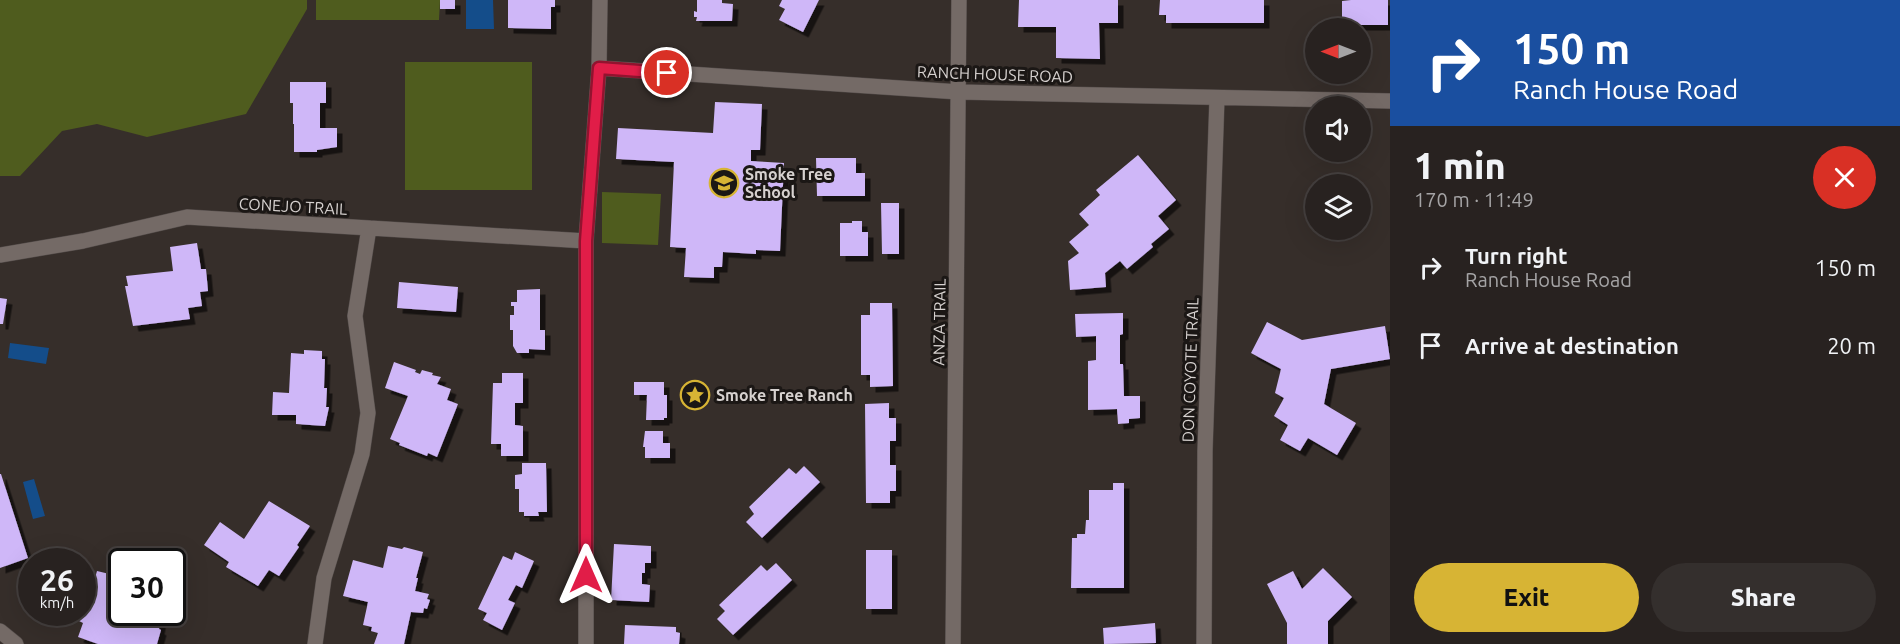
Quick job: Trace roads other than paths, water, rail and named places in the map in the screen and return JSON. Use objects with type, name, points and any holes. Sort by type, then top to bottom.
[{"type":"street","points":[[586,644],[586,241],[599,68],[600,0]]},
{"type":"street","name":"ANZA TRAIL","points":[[953,644],[959,0]]},
{"type":"street","name":"RANCH HOUSE ROAD","points":[[599,68],[959,92],[1390,101]]},
{"type":"street","name":"DON COYOTE TRAIL","points":[[1204,644],[1205,451],[1217,98]]},
{"type":"street","name":"CONEJO TRAIL","points":[[0,255],[83,241],[187,218],[586,241]]},
{"type":"street","points":[[315,644],[324,578],[362,454],[368,413],[355,316],[369,228]]},
{"type":"street","points":[[0,631],[16,644]]},
{"type":"water","points":[[466,0],[493,0],[494,29],[466,29]]},
{"type":"water","points":[[10,343],[49,348],[46,364],[8,358]]},
{"type":"water","points":[[34,479],[45,516],[33,519],[23,482]]},
{"type":"place","name":"Smoke Tree School","points":[[724,183]]},
{"type":"place","name":"Smoke Tree Ranch","points":[[695,395]]}]
